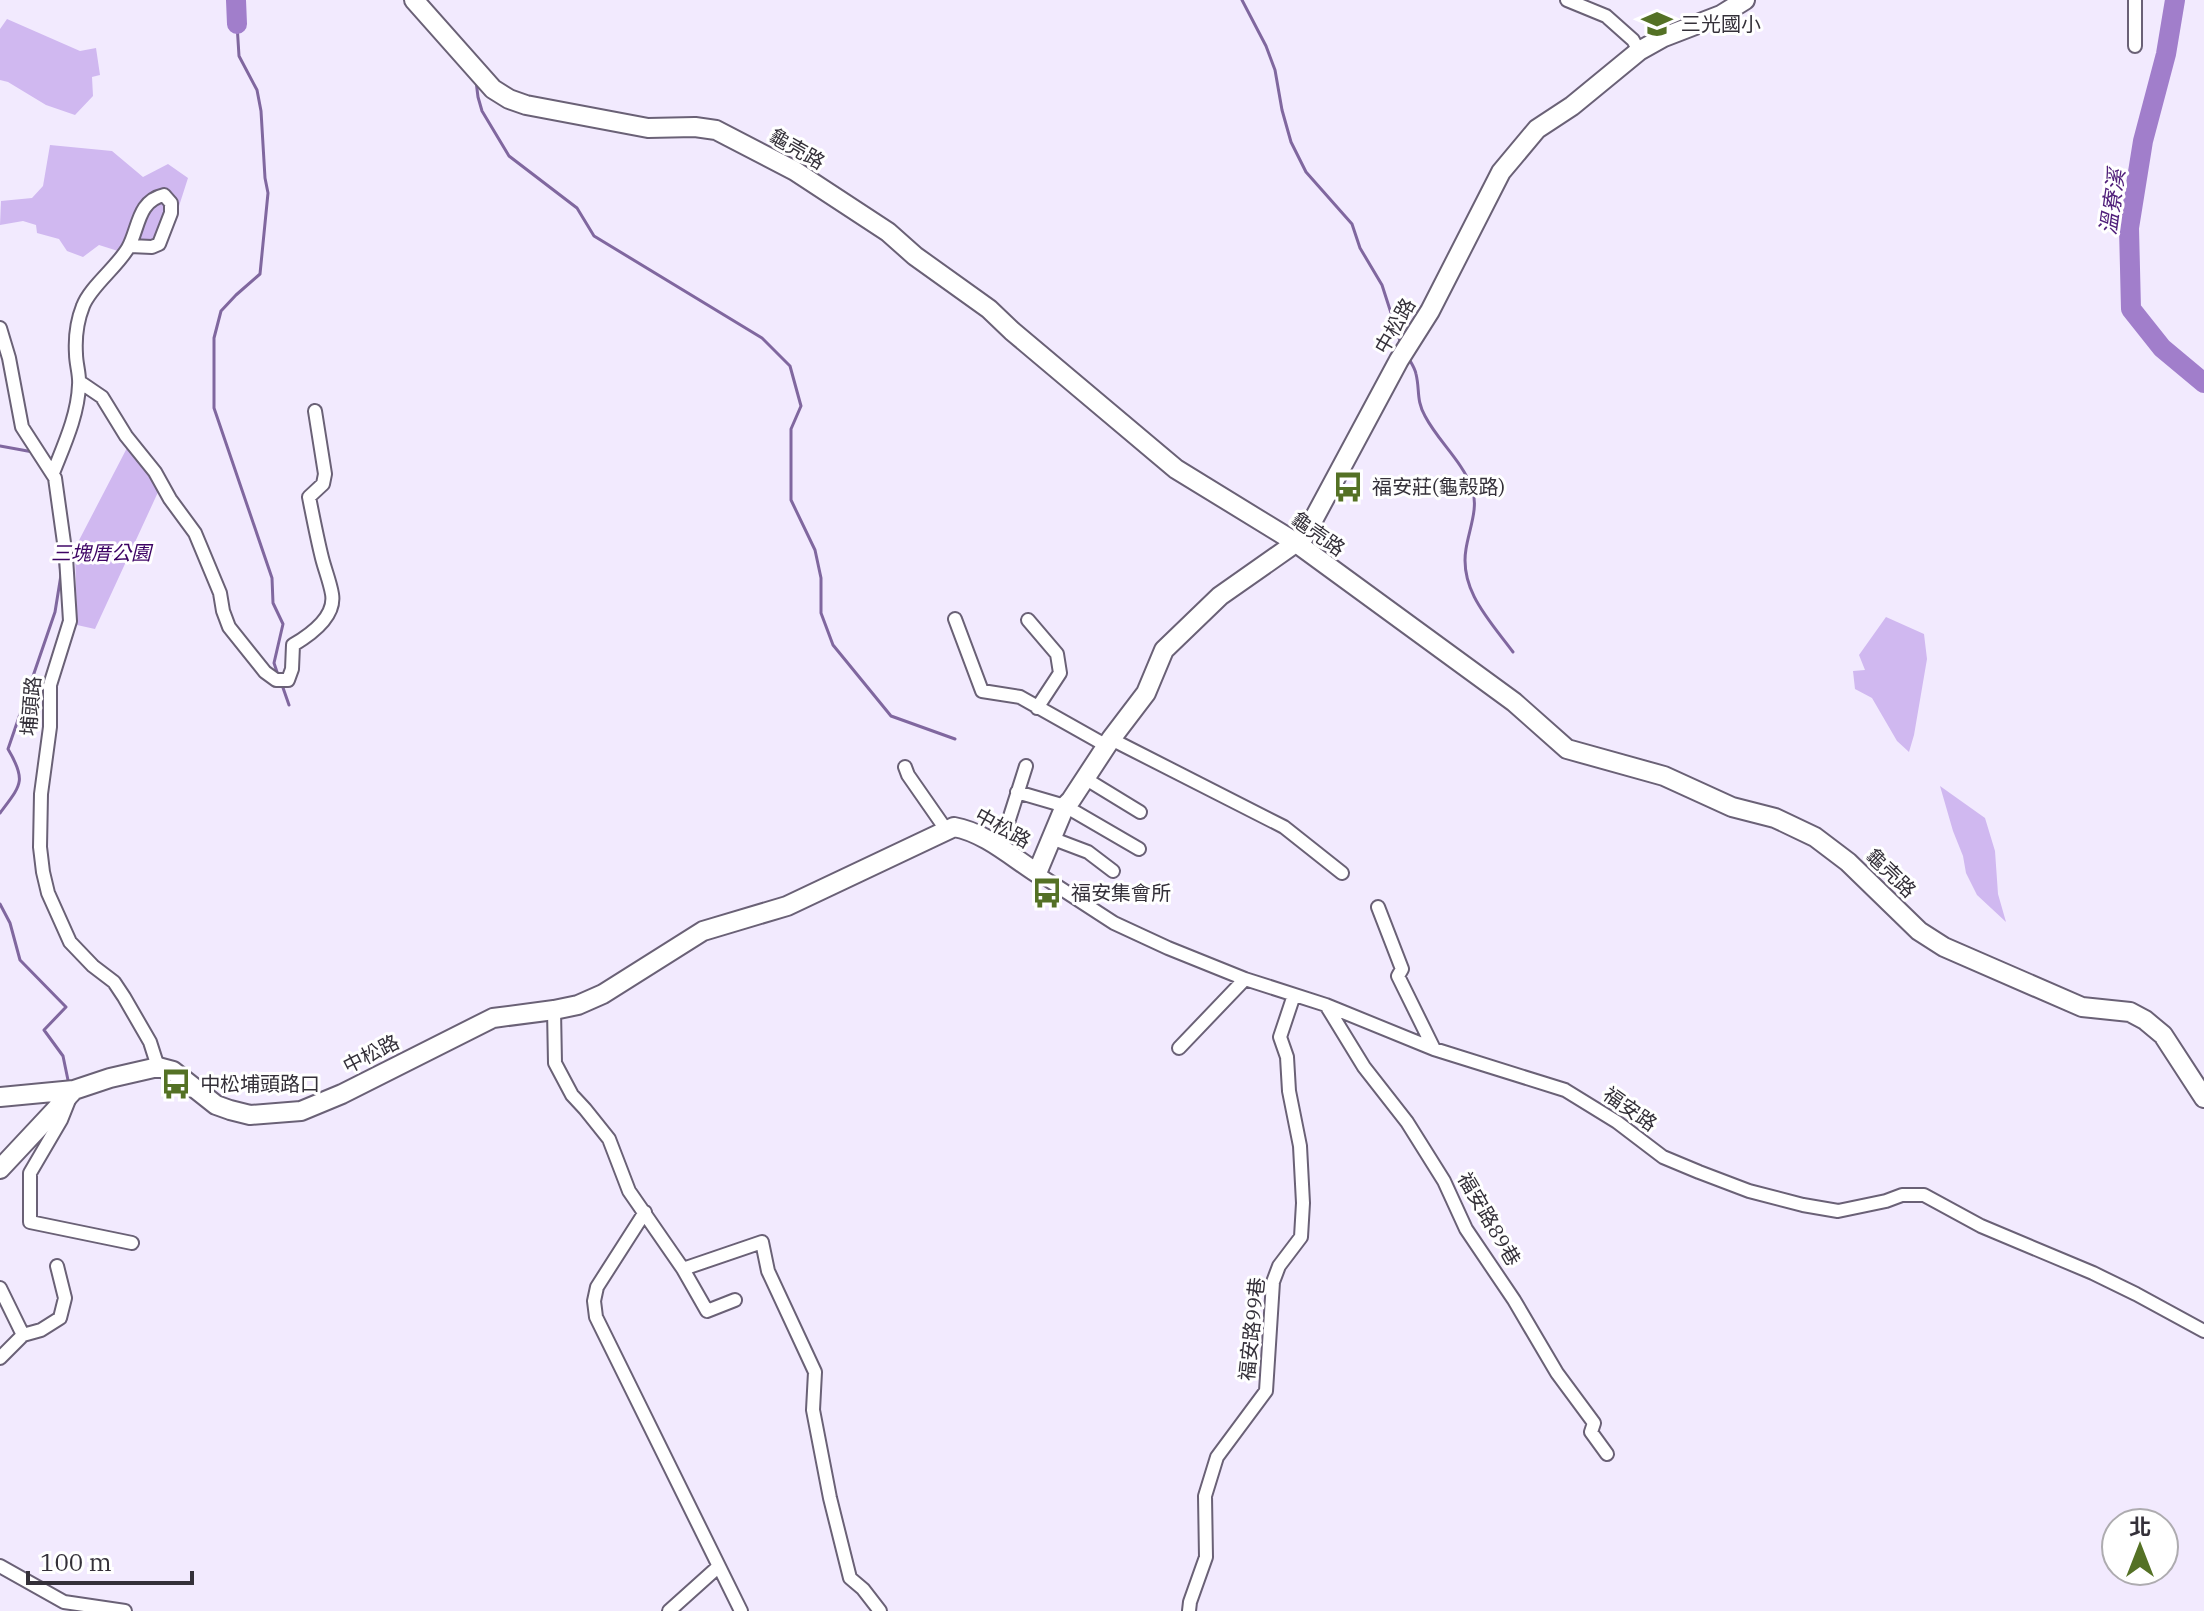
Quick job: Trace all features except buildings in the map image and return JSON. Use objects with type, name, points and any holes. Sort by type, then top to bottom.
[{"type":"street","name":"龜壳路","points":[[414,0],[493,89],[509,99],[526,105],[648,128],[716,130],[795,171],[888,232],[915,256],[989,309],[1176,469],[1295,542],[1514,702],[1567,749],[1664,776],[1732,807],[1775,818],[1815,837],[1848,862],[1919,931],[1944,947],[2082,1007],[2130,1012],[2145,1020],[2163,1035],[2204,1098]]},
{"type":"street","points":[[1567,0],[1606,16],[1633,40],[1639,51]]},
{"type":"street","name":"中松路","points":[[158,1067],[173,1071],[216,1105],[230,1110],[250,1115],[301,1111],[342,1094],[493,1018],[578,1005],[603,994],[703,931],[787,906],[954,827],[965,829],[1000,848],[1037,873],[1065,806],[1146,693],[1164,650],[1220,596],[1304,537],[1430,311],[1501,172],[1537,129],[1572,106],[1639,51],[1664,37],[1721,15],[1745,0]]},
{"type":"street","points":[[2135,0],[2135,46]]},
{"type":"street","points":[[53,473],[70,427],[80,382],[75,338],[84,301],[130,246]]},
{"type":"street","name":"埔頭路","points":[[0,328],[22,427],[53,473],[65,542],[70,621],[50,685],[50,727],[41,794],[43,872],[48,893],[72,946],[114,982],[150,1042],[158,1067]]},
{"type":"street","points":[[80,382],[102,397],[126,436],[155,472],[195,533],[220,593],[229,627],[265,672],[276,680],[288,680],[292,669],[293,645],[321,623],[333,597],[309,497],[323,484],[325,474],[315,411]]},
{"type":"street","points":[[955,619],[982,691],[1020,697],[1284,827],[1342,873]]},
{"type":"street","points":[[1028,620],[1057,654],[1060,673],[1037,708]]},
{"type":"street","points":[[1000,848],[1026,766]]},
{"type":"street","points":[[905,767],[947,831]]},
{"type":"street","points":[[1086,779],[1140,812]]},
{"type":"street","points":[[1017,792],[1065,806],[1139,849]]},
{"type":"street","points":[[1051,838],[1088,852],[1113,871]]},
{"type":"street","name":"福安路","points":[[1037,873],[1114,923],[1245,979],[1326,1005],[1434,1049],[1565,1090],[1617,1122],[1663,1157],[1749,1191],[1838,1211],[1902,1195],[1924,1195],[1981,1226],[2093,1273],[2204,1331]]},
{"type":"street","points":[[1378,907],[1402,969],[1398,976],[1434,1049]]},
{"type":"street","points":[[1179,1048],[1245,979]]},
{"type":"street","name":"福安路99巷","points":[[1189,1611],[1206,1557],[1205,1496],[1217,1457],[1266,1391],[1273,1282],[1279,1266],[1301,1237],[1300,1146],[1289,1091],[1287,1057],[1280,1037],[1294,995]]},
{"type":"street","name":"福安路89巷","points":[[1326,1005],[1364,1067],[1407,1122],[1444,1181],[1466,1229],[1514,1300],[1557,1373],[1594,1423],[1591,1432],[1607,1454]]},
{"type":"street","points":[[554,1010],[555,1063],[572,1095],[609,1139],[629,1191],[683,1269],[707,1311],[735,1300]]},
{"type":"street","points":[[0,1097],[74,1090],[158,1067]]},
{"type":"street","points":[[0,1169],[74,1090]]},
{"type":"street","points":[[74,1090],[61,1120],[30,1173],[30,1222],[132,1243]]},
{"type":"street","points":[[645,1212],[597,1287],[594,1301],[596,1317],[741,1611]]},
{"type":"street","points":[[683,1269],[762,1242],[768,1271],[815,1372],[813,1410],[850,1578],[880,1611]]},
{"type":"street","points":[[0,1358],[23,1335],[41,1330],[60,1318],[65,1298],[57,1266]]},
{"type":"street","points":[[0,1288],[23,1335]]},
{"type":"street","points":[[0,1566],[64,1602],[125,1611]]},
{"type":"street","points":[[669,1611],[718,1567]]},
{"type":"green space","points":[[7,19],[80,51],[96,48],[100,75],[92,77],[93,96],[75,115],[46,105],[0,80],[0,29]]},
{"type":"green space","points":[[50,145],[112,151],[143,177],[168,164],[188,178],[171,231],[156,254],[118,251],[99,245],[83,257],[67,251],[59,239],[37,233],[36,225],[23,221],[0,225],[1,201],[32,198],[43,186]]},
{"type":"green space","name":"三塊厝公園","points":[[128,446],[159,490],[95,629],[77,625],[75,548]]},
{"type":"green space","points":[[1886,617],[1924,634],[1927,659],[1909,752],[1897,741],[1872,698],[1855,689],[1853,671],[1865,670],[1859,655]]},
{"type":"green space","points":[[1940,786],[1985,818],[1995,851],[1998,894],[2006,922],[1977,895],[1966,873]]},
{"type":"waterway","points":[[236,0],[237,24]]},
{"type":"waterway","points":[[1242,0],[1275,70],[1291,142],[1306,172],[1352,224],[1360,248],[1382,285],[1401,344]]},
{"type":"waterway","name":"溫寮溪","points":[[2175,0],[2166,54],[2143,141],[2129,228],[2131,309],[2162,348],[2204,383]]},
{"type":"waterway","points":[[237,24],[239,56],[257,90],[261,111],[268,193],[260,274],[221,311],[214,338],[214,408],[272,578],[273,603],[283,624],[274,663],[278,675]]},
{"type":"waterway","points":[[476,81],[482,111],[509,156],[577,208],[594,236],[762,338],[790,366],[801,406],[791,429],[791,500],[815,550],[821,578],[821,613],[833,645],[891,716],[955,739]]},
{"type":"waterway","points":[[1408,357],[1415,372],[1422,410],[1472,488],[1474,511],[1466,549],[1467,578],[1486,617],[1513,652]]},
{"type":"waterway","points":[[0,446],[33,452]]},
{"type":"waterway","points":[[0,813],[19,782],[18,769],[8,749],[55,612],[61,575],[58,542]]},
{"type":"waterway","points":[[281,682],[289,705]]},
{"type":"waterway","points":[[0,904],[10,923],[20,960],[66,1007],[44,1030],[63,1056],[69,1085]]},
{"type":"place","name":"三光國小","points":[[1657,24]]},
{"type":"place","name":"福安莊(龜殼路)","points":[[1348,487]]},
{"type":"place","name":"福安集會所","points":[[1047,893]]},
{"type":"place","name":"中松埔頭路口","points":[[176,1084]]}]
